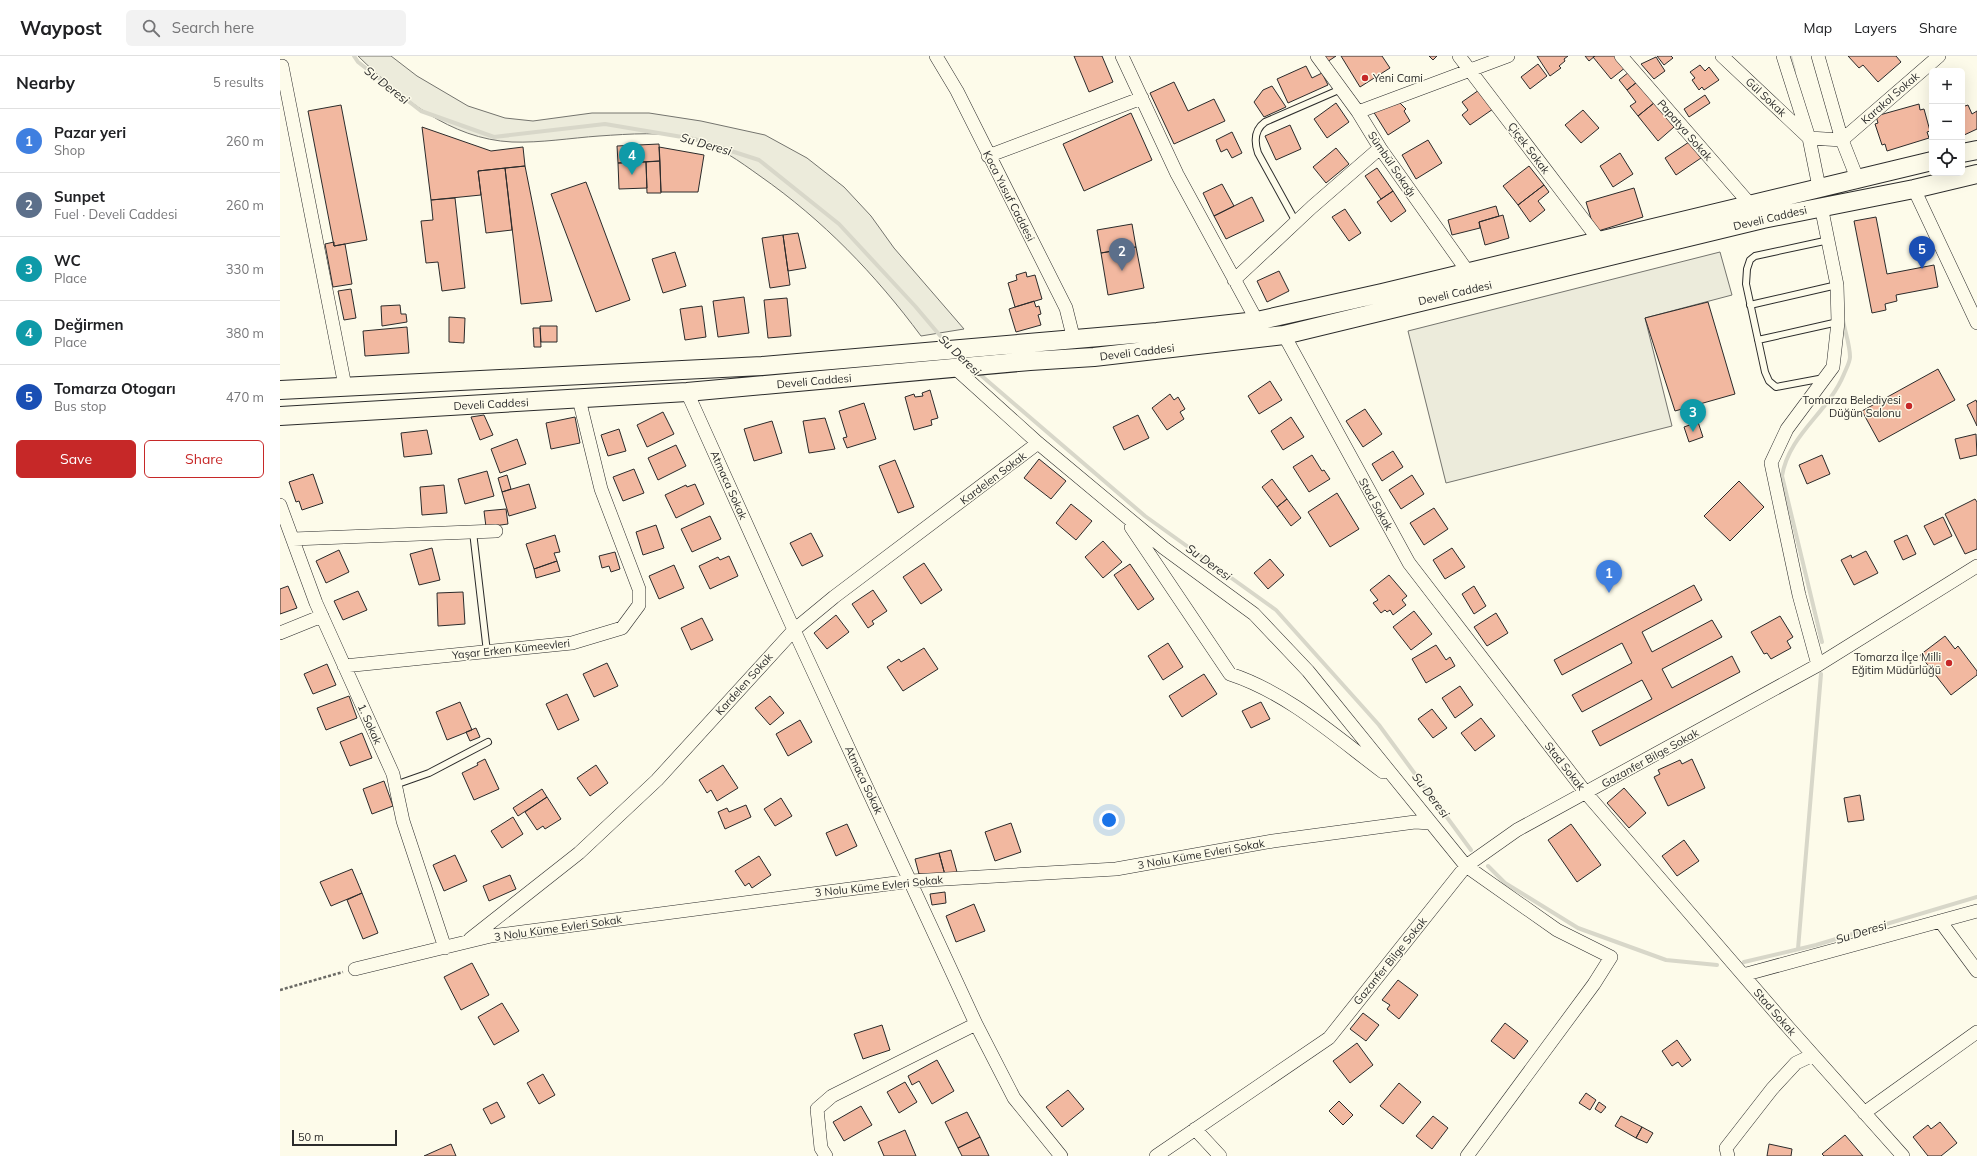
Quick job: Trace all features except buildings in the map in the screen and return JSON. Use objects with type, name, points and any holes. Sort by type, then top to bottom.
[{"type":"main road","points":[[1965,153],[1977,150]]},
{"type":"main road","name":"Develi Caddesi","points":[[280,390],[762,366],[1074,340],[1257,321],[1929,162]]},
{"type":"main road","name":"Develi Caddesi","points":[[280,416],[687,392],[993,364],[1094,357],[1284,335],[1821,206],[1914,189],[1977,174]]},
{"type":"street","name":"Koca Yusuf Caddesi","points":[[936,56],[957,91],[988,156],[1066,308],[1074,340]]},
{"type":"street","points":[[1122,56],[1177,174],[1257,321]]},
{"type":"street","name":"Sümbül Sokağı","points":[[1317,56],[1358,112],[1380,148],[1468,272]]},
{"type":"street","name":"Çiçek Sokak","points":[[1459,56],[1599,240]]},
{"type":"street","points":[[1358,112],[1508,56]]},
{"type":"street","name":"Papatya Sokak","points":[[1622,56],[1749,204]]},
{"type":"street","name":"Gül Sokak","points":[[1722,56],[1809,138]]},
{"type":"street","points":[[1783,56],[1809,138],[1819,187]]},
{"type":"street","points":[[1818,56],[1842,140],[1857,178]]},
{"type":"street","name":"Karakol Sokak","points":[[1842,140],[1939,56]]},
{"type":"street","points":[[280,67],[282,66],[284,74],[345,386]]},
{"type":"street","points":[[988,156],[1142,98]]},
{"type":"street","points":[[1809,138],[1842,140]]},
{"type":"street","points":[[1234,280],[1296,222],[1380,148]]},
{"type":"street","points":[[1914,189],[1977,323]]},
{"type":"street","points":[[1818,665],[1799,595],[1771,463],[1787,429],[1833,367],[1838,322],[1837,285],[1821,206]]},
{"type":"street","name":"Stad Sokak","points":[[1284,335],[1409,563],[1586,793],[1743,975],[1903,1156]]},
{"type":"street","points":[[960,368],[1038,443],[1164,548],[1254,614],[1308,671],[1466,866],[1557,930],[1611,957],[1590,991],[1467,1156]]},
{"type":"street","name":"Atmaca Sokak","points":[[687,392],[794,630],[976,1024],[1014,1098],[1061,1156]]},
{"type":"street","name":"Yaşar Erken Kümeevleri","points":[[344,666],[572,643],[622,628],[639,605],[639,589],[600,489],[579,398]]},
{"type":"street","name":"Kardelen Sokak","points":[[466,943],[579,853],[651,786],[794,630],[834,597],[1038,443]]},
{"type":"street","name":"1. Sokak","points":[[280,505],[322,616],[393,774],[403,821],[445,948]]},
{"type":"street","points":[[1122,513],[1230,674],[1244,678],[1286,699],[1399,784]]},
{"type":"street","points":[[293,539],[496,531]]},
{"type":"street","name":"Gazanfer Bilge Sokak","points":[[1156,1156],[1329,1038],[1466,866],[1517,830],[1818,665],[1977,566]]},
{"type":"street","points":[[280,633],[322,616]]},
{"type":"street","name":"3 Nolu Küme Evleri Sokak","points":[[355,969],[490,936],[911,881],[1116,869],[1273,841],[1415,822],[1430,823]]},
{"type":"street","points":[[1743,975],[1977,911]]},
{"type":"street","points":[[1940,921],[1977,971]]},
{"type":"street","points":[[826,1156],[821,1148],[817,1109],[832,1096],[976,1024]]},
{"type":"street","points":[[1864,1113],[1977,1032]]},
{"type":"street","points":[[1723,1153],[1772,1089],[1796,1063],[1813,1055]]},
{"type":"street","points":[[1195,1129],[1220,1156]]},
{"type":"lane","points":[[1296,222],[1258,153],[1255,144],[1256,134],[1258,129],[1265,122],[1341,89]]},
{"type":"lane","points":[[1825,378],[1776,386],[1769,381],[1764,372],[1746,284],[1747,269],[1750,260],[1755,256],[1829,240]]},
{"type":"lane","points":[[1750,305],[1837,285]]},
{"type":"lane","points":[[1758,340],[1838,322]]},
{"type":"lane","points":[[472,532],[487,652]]},
{"type":"lane","points":[[395,785],[429,773],[488,742]]},
{"type":"path","points":[[280,990],[355,969]]},
{"type":"shaded area","points":[[358,56],[391,56],[417,76],[468,106],[505,118],[533,121],[592,113],[649,113],[701,121],[765,135],[807,158],[844,187],[871,216],[894,248],[964,329],[921,336],[885,291],[847,249],[805,211],[760,176],[728,154],[711,146],[682,136],[658,134],[623,134],[523,142],[489,139],[447,125],[428,114],[391,87]]},
{"type":"shaded area","points":[[1720,252],[1732,295],[1645,318],[1672,426],[1446,483],[1408,331]]},
{"type":"waterway","name":"Su Deresi","points":[[354,56],[358,62],[421,111],[494,137],[605,124],[694,139],[759,160],[839,224],[915,306],[948,345]]},
{"type":"waterway","points":[[1790,56],[1794,71]]},
{"type":"waterway","points":[[1822,642],[1782,476],[1786,461],[1792,448],[1829,400],[1837,388],[1849,363],[1849,348],[1843,320]]},
{"type":"waterway","name":"Su Deresi","points":[[976,371],[1145,516],[1276,610],[1379,725],[1471,850]]},
{"type":"waterway","points":[[1798,949],[1821,674]]},
{"type":"waterway","name":"Su Deresi","points":[[1488,866],[1505,883],[1578,928],[1666,960],[1717,965]]},
{"type":"waterway","name":"Su Deresi","points":[[1744,962],[1816,945],[1977,897]]},
{"type":"place","name":"Yeni Cami","points":[[1365,78]]},
{"type":"place","name":"Değirmen","points":[[632,175]]},
{"type":"place","name":"Tomarza Otogarı","points":[[1922,269]]},
{"type":"place","name":"Sunpet","points":[[1122,271]]},
{"type":"place","name":"Tomarza Belediyesi Düğün Salonu","points":[[1909,406]]},
{"type":"place","name":"WC","points":[[1693,432]]},
{"type":"place","name":"Pazar yeri","points":[[1609,593]]},
{"type":"place","name":"Tomarza İlçe Milli Eğitim Müdürlüğü","points":[[1949,663]]}]
